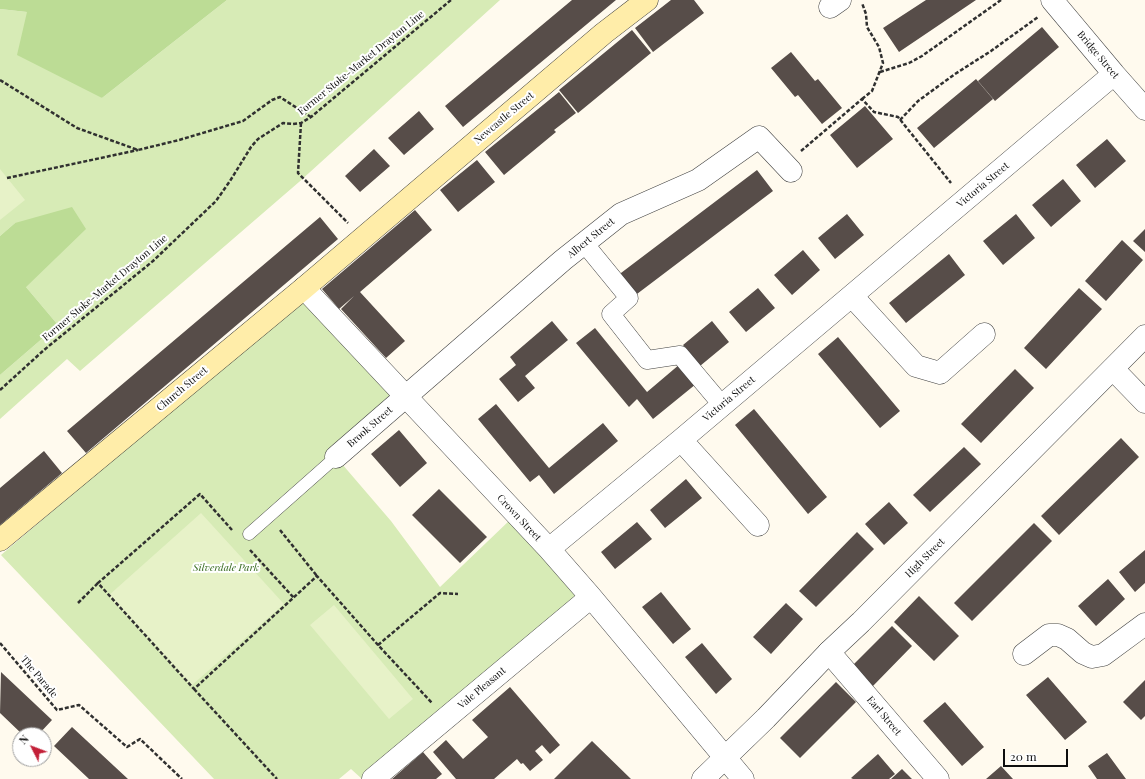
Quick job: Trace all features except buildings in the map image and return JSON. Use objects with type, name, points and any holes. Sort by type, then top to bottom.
[{"type":"main road","name":"Newcastle Street","points":[[362,237],[598,38],[647,0]]},
{"type":"main road","name":"Church Street","points":[[0,540],[304,288],[362,237]]},
{"type":"street","name":"Bridge Street","points":[[1053,2],[1145,109]]},
{"type":"street","name":"Victoria Street","points":[[549,550],[1114,74]]},
{"type":"street","name":"Albert Street","points":[[405,396],[584,243],[621,214],[698,180],[759,137],[788,168]]},
{"type":"street","points":[[584,243],[629,298],[611,314],[647,360],[680,355],[722,405]]},
{"type":"street","name":"Crown Street","points":[[304,288],[549,550],[591,597],[743,779]]},
{"type":"street","points":[[852,296],[916,366],[940,373],[984,334]]},
{"type":"street","name":"High Street","points":[[703,779],[766,718],[1145,336]]},
{"type":"street","points":[[1113,369],[1145,402]]},
{"type":"street","name":"Brook Street","points":[[336,458],[405,396]]},
{"type":"street","points":[[681,440],[758,525]]},
{"type":"street","name":"Vale Pleasant","points":[[372,779],[591,597]]},
{"type":"street","points":[[1024,654],[1050,635],[1058,634],[1067,639],[1083,653],[1092,657],[1103,655],[1145,624]]},
{"type":"street","name":"Earl Street","points":[[830,652],[938,779]]},
{"type":"lane","points":[[243,534],[269,516],[336,458]]},
{"type":"path","name":"Former Stoke-Market Drayton Line","points":[[0,390],[44,350],[153,261],[216,201],[251,147],[258,139],[283,123],[301,123],[311,117],[451,0]]},
{"type":"path","points":[[788,168],[872,91],[883,63],[879,48],[867,27],[866,14],[861,0]]},
{"type":"path","points":[[880,72],[909,63],[922,56],[1001,0]]},
{"type":"path","points":[[900,120],[924,97],[955,74],[972,64],[1032,22],[1053,2]]},
{"type":"path","points":[[0,80],[77,128],[138,150]]},
{"type":"path","points":[[7,178],[179,140],[243,121],[272,100],[280,97],[311,117]]},
{"type":"path","points":[[862,99],[874,112],[898,117],[965,201]]},
{"type":"path","points":[[301,123],[298,173],[362,237]]},
{"type":"path","points":[[78,603],[98,583],[200,494],[243,534]]},
{"type":"path","points":[[269,516],[317,576],[378,645],[435,706],[444,719]]},
{"type":"path","points":[[247,546],[294,598]]},
{"type":"path","points":[[194,689],[317,576]]},
{"type":"path","points":[[98,583],[277,779]]},
{"type":"path","points":[[378,645],[440,593],[458,594]]},
{"type":"path","name":"The Parade","points":[[0,643],[57,710],[79,705],[127,747],[140,739],[182,779]]},
{"type":"green space","points":[[0,0],[227,0],[102,98],[17,55],[27,12],[0,9]]},
{"type":"green space","points":[[227,0],[500,0],[299,182],[80,371],[67,359],[0,419],[0,375],[58,325],[26,287],[15,223],[0,236],[0,9],[27,12],[102,98]]},
{"type":"green space","points":[[0,169],[25,200],[0,220]]},
{"type":"green space","points":[[72,207],[86,229],[26,287],[58,325],[0,375],[0,236],[15,223]]},
{"type":"green space","name":"Silverdale Park","points":[[304,297],[393,397],[336,457],[391,521],[440,587],[511,519],[577,594],[523,643],[362,779],[351,769],[339,779],[214,779],[1,555]]},
{"type":"green space","points":[[201,513],[284,604],[191,686],[108,596]]},
{"type":"green space","points":[[334,605],[413,699],[389,719],[310,625]]}]
